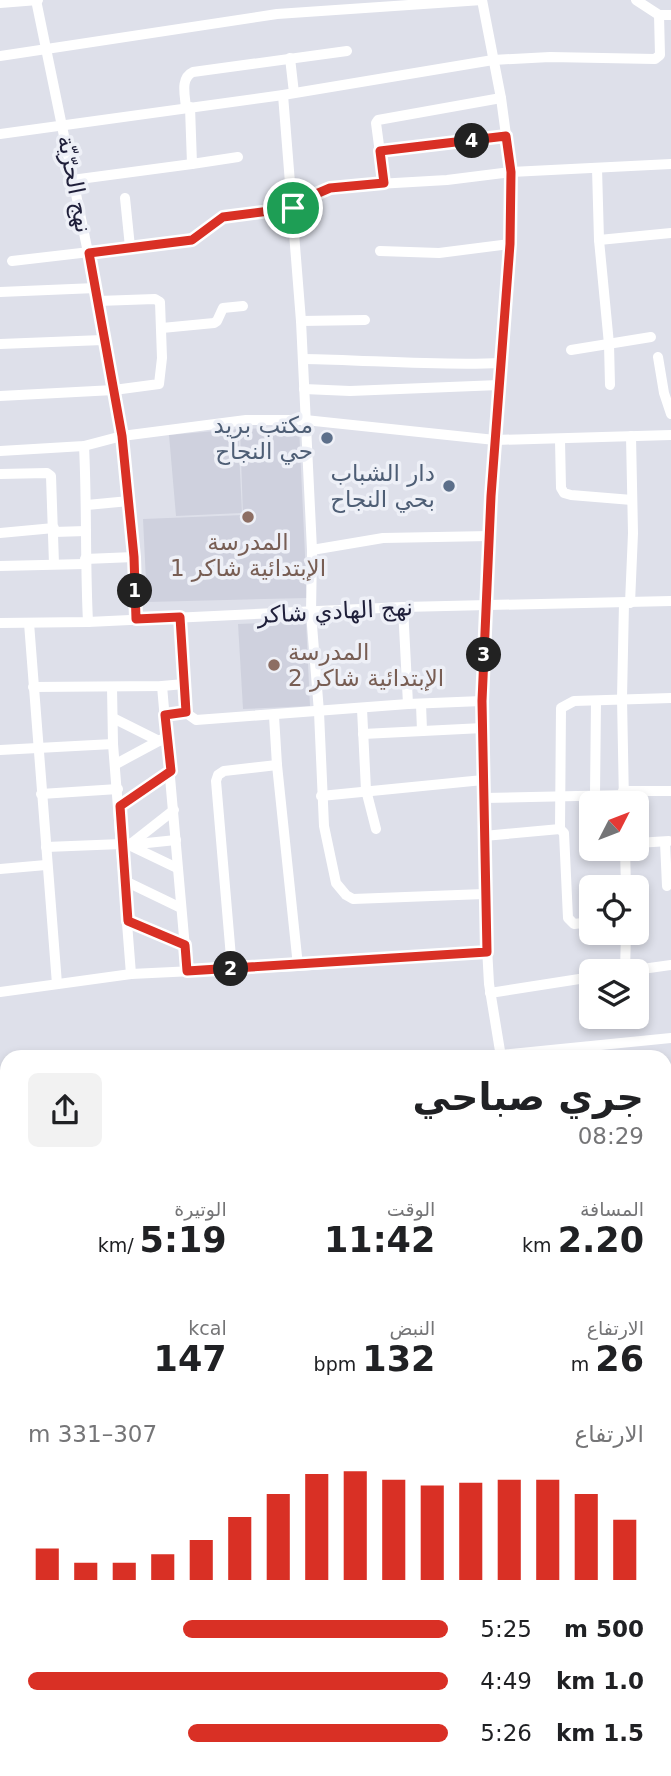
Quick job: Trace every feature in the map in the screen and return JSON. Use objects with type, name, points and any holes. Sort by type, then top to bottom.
[{"type":"street","points":[[0,3],[36,0]]},
{"type":"street","name":"نهج الحرّيّة","points":[[36,0],[96,288],[103,340],[122,436],[134,557],[136,619]]},
{"type":"street","points":[[0,56],[278,14],[482,0],[501,98],[511,172],[510,244],[495,440],[482,701],[484,894],[490,993],[500,1050]]},
{"type":"street","points":[[0,134],[288,94],[493,60],[575,56],[656,58],[660,55],[665,15],[636,0]]},
{"type":"street","points":[[192,164],[185,79],[189,74],[347,51]]},
{"type":"street","points":[[290,58],[288,94],[312,550],[312,613],[319,712],[321,796],[332,869],[340,889],[346,895],[362,900],[484,894]]},
{"type":"street","points":[[384,183],[376,123],[378,120],[501,98]]},
{"type":"street","points":[[380,151],[506,136]]},
{"type":"street","points":[[72,180],[238,157]]},
{"type":"street","points":[[12,261],[192,240],[223,217],[293,208],[330,188],[447,180],[511,172],[671,164]]},
{"type":"street","points":[[597,167],[598,240],[610,384]]},
{"type":"street","points":[[125,198],[130,247]]},
{"type":"street","points":[[598,240],[671,233]]},
{"type":"street","points":[[380,251],[439,253],[510,244]]},
{"type":"street","points":[[0,292],[96,288]]},
{"type":"street","points":[[0,396],[114,390],[155,386],[160,383],[162,328],[160,304],[157,300],[98,301]]},
{"type":"street","points":[[162,328],[214,323],[223,308],[243,306]]},
{"type":"street","points":[[301,321],[365,320]]},
{"type":"street","points":[[571,350],[651,337]]},
{"type":"street","points":[[0,344],[103,340]]},
{"type":"street","points":[[658,357],[664,393],[671,414]]},
{"type":"street","points":[[303,359],[450,365],[501,363]]},
{"type":"street","points":[[304,389],[350,391],[499,385]]},
{"type":"street","points":[[0,451],[84,446],[122,436],[246,420],[305,420],[495,440],[671,435]]},
{"type":"street","points":[[624,791],[622,698],[632,499],[631,436]]},
{"type":"street","points":[[560,440],[564,493],[632,499]]},
{"type":"street","points":[[84,446],[88,622]]},
{"type":"street","points":[[0,474],[50,474],[54,564]]},
{"type":"street","points":[[87,505],[129,502]]},
{"type":"street","points":[[0,533],[86,531]]},
{"type":"street","points":[[312,550],[383,538],[490,536]]},
{"type":"street","points":[[0,566],[134,557]]},
{"type":"street","name":"نهج الهادي شاكر","points":[[0,624],[312,613],[403,607],[671,601]]},
{"type":"street","points":[[403,607],[408,704]]},
{"type":"street","points":[[180,617],[186,712],[192,718],[202,720],[274,716],[408,704],[482,701]]},
{"type":"street","points":[[29,624],[57,984]]},
{"type":"street","points":[[33,687],[184,684]]},
{"type":"street","points":[[162,686],[165,715],[163,738],[171,771],[187,971]]},
{"type":"street","points":[[112,687],[118,789],[128,844],[125,881],[131,974]]},
{"type":"street","points":[[579,923],[574,924],[568,918],[564,832],[560,829],[561,708],[570,702],[671,698]]},
{"type":"street","points":[[595,791],[596,701]]},
{"type":"street","points":[[421,704],[422,731]]},
{"type":"street","points":[[362,709],[366,790],[376,829]]},
{"type":"street","points":[[165,715],[186,712]]},
{"type":"street","points":[[274,716],[298,966]]},
{"type":"street","points":[[113,718],[163,738]]},
{"type":"street","points":[[363,734],[483,728]]},
{"type":"street","points":[[116,764],[163,738]]},
{"type":"street","points":[[0,750],[114,744]]},
{"type":"street","points":[[232,969],[216,781],[223,771],[277,765]]},
{"type":"street","points":[[120,806],[171,771]]},
{"type":"street","points":[[321,796],[483,779]]},
{"type":"street","points":[[41,794],[118,789]]},
{"type":"street","points":[[649,794],[671,792]]},
{"type":"street","points":[[484,798],[579,796]]},
{"type":"street","points":[[128,844],[174,810]]},
{"type":"street","points":[[484,836],[560,829]]},
{"type":"street","points":[[46,847],[176,840]]},
{"type":"street","points":[[649,842],[668,841],[667,886]]},
{"type":"street","points":[[128,844],[177,868]]},
{"type":"street","points":[[0,869],[46,865]]},
{"type":"street","points":[[125,881],[181,908]]},
{"type":"street","points":[[128,921],[185,945]]},
{"type":"street","points":[[0,992],[131,974],[298,966],[487,952]]},
{"type":"street","points":[[649,969],[670,968]]},
{"type":"street","points":[[490,993],[579,979]]},
{"type":"street","points":[[558,1050],[671,1038]]},
{"type":"shaded area","name":"المدرسة الإبتدائية شاكر 1","points":[[299,427],[307,598],[147,602],[143,519],[243,515],[240,429]]},
{"type":"shaded area","points":[[238,429],[242,513],[176,516],[169,435]]},
{"type":"shaded area","name":"المدرسة الإبتدائية شاكر 2","points":[[306,621],[310,706],[243,709],[238,624]]},
{"type":"place","name":"مكتب بريد حي النجاح","points":[[327,438]]},
{"type":"place","name":"دار الشباب بحي النجاح","points":[[449,486]]},
{"type":"place","name":"المدرسة الإبتدائية شاكر 1","points":[[248,517]]},
{"type":"place","name":"المدرسة الإبتدائية شاكر 2","points":[[274,665]]},
{"type":"route","points":[[506,136],[511,172],[510,244],[491,496],[482,701],[487,952],[187,971],[185,945],[128,921],[120,806],[171,771],[165,715],[186,712],[180,617],[136,619],[134,557],[122,436],[89,253],[192,240],[223,217],[293,208],[330,188],[384,183],[380,151],[506,136]]}]
